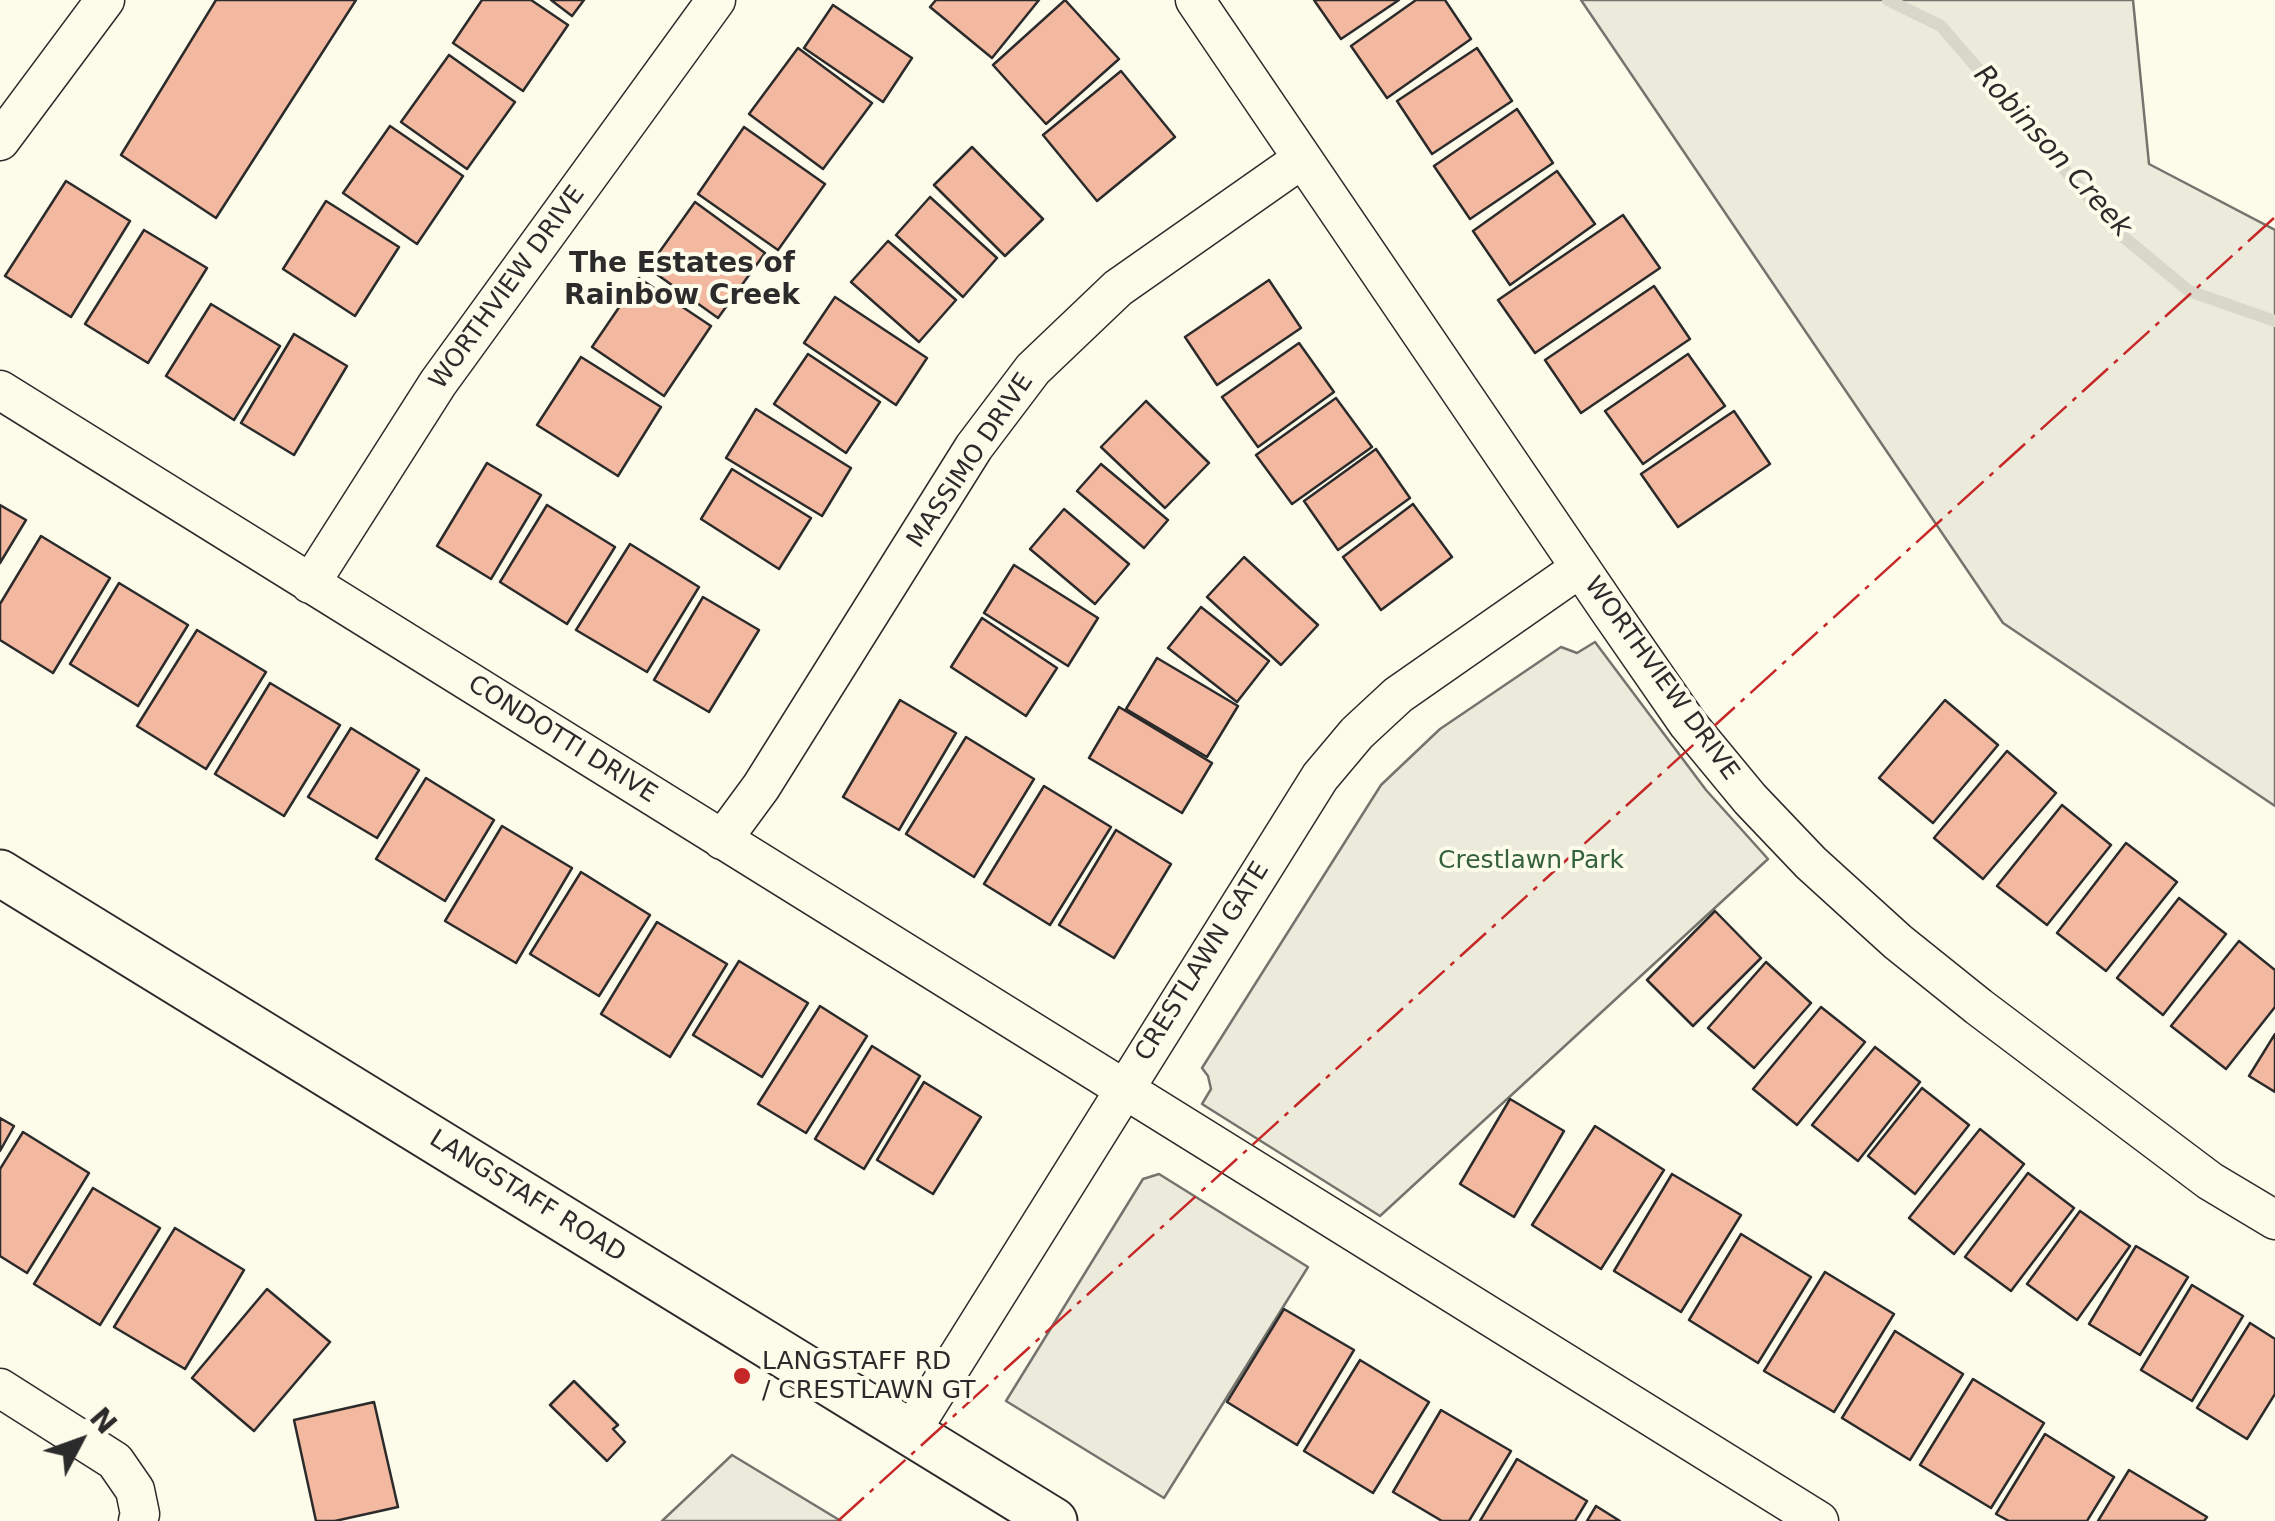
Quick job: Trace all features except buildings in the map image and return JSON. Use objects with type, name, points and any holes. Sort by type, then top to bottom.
[{"type":"street","points":[[0,141],[105,0]]},
{"type":"street","name":"WORTHVIEW DRIVE","points":[[310,584],[438,383],[716,0]]},
{"type":"street","name":"WORTHVIEW DRIVE","points":[[1195,0],[1688,724],[1750,799],[1898,942],[2094,1097],[2210,1181],[2275,1220]]},
{"type":"street","name":"MASSIMO DRIVE","points":[[722,840],[760,787],[974,447],[1033,369],[1118,288],[1302,159]]},
{"type":"street","name":"CONDOTTI DRIVE","points":[[0,390],[1125,1088]]},
{"type":"street","name":"CRESTLAWN GATE","points":[[910,1433],[1320,777],[1357,732],[1439,664],[1580,568]]},
{"type":"street","name":"LANGSTAFF ROAD","points":[[0,873],[1054,1521]]},
{"type":"street","points":[[1125,1088],[1819,1521]]},
{"type":"street","points":[[0,1388],[116,1461],[135,1490],[138,1521]]},
{"type":"green space","points":[[1581,0],[2133,0],[2149,164],[2275,230],[2275,806],[2003,623]]},
{"type":"green space","name":"Crestlawn Park","points":[[1595,642],[1706,790],[1768,859],[1380,1216],[1202,1104],[1211,1089],[1202,1068],[1381,785],[1440,729],[1561,647],[1577,653]]},
{"type":"green space","points":[[1159,1174],[1308,1267],[1164,1498],[1006,1401],[1143,1179]]},
{"type":"green space","points":[[732,1455],[841,1521],[662,1521]]},
{"type":"waterway","name":"Robinson Creek","points":[[1888,0],[1941,26],[2120,234],[2189,291],[2275,321]]},
{"type":"power","points":[[838,1521],[2275,217]]},
{"type":"place","name":"LANGSTAFF RD / CRESTLAWN GT","points":[[742,1376]]},
{"type":"district","name":"The Estates of Rainbow Creek","points":[[682,281]]}]
